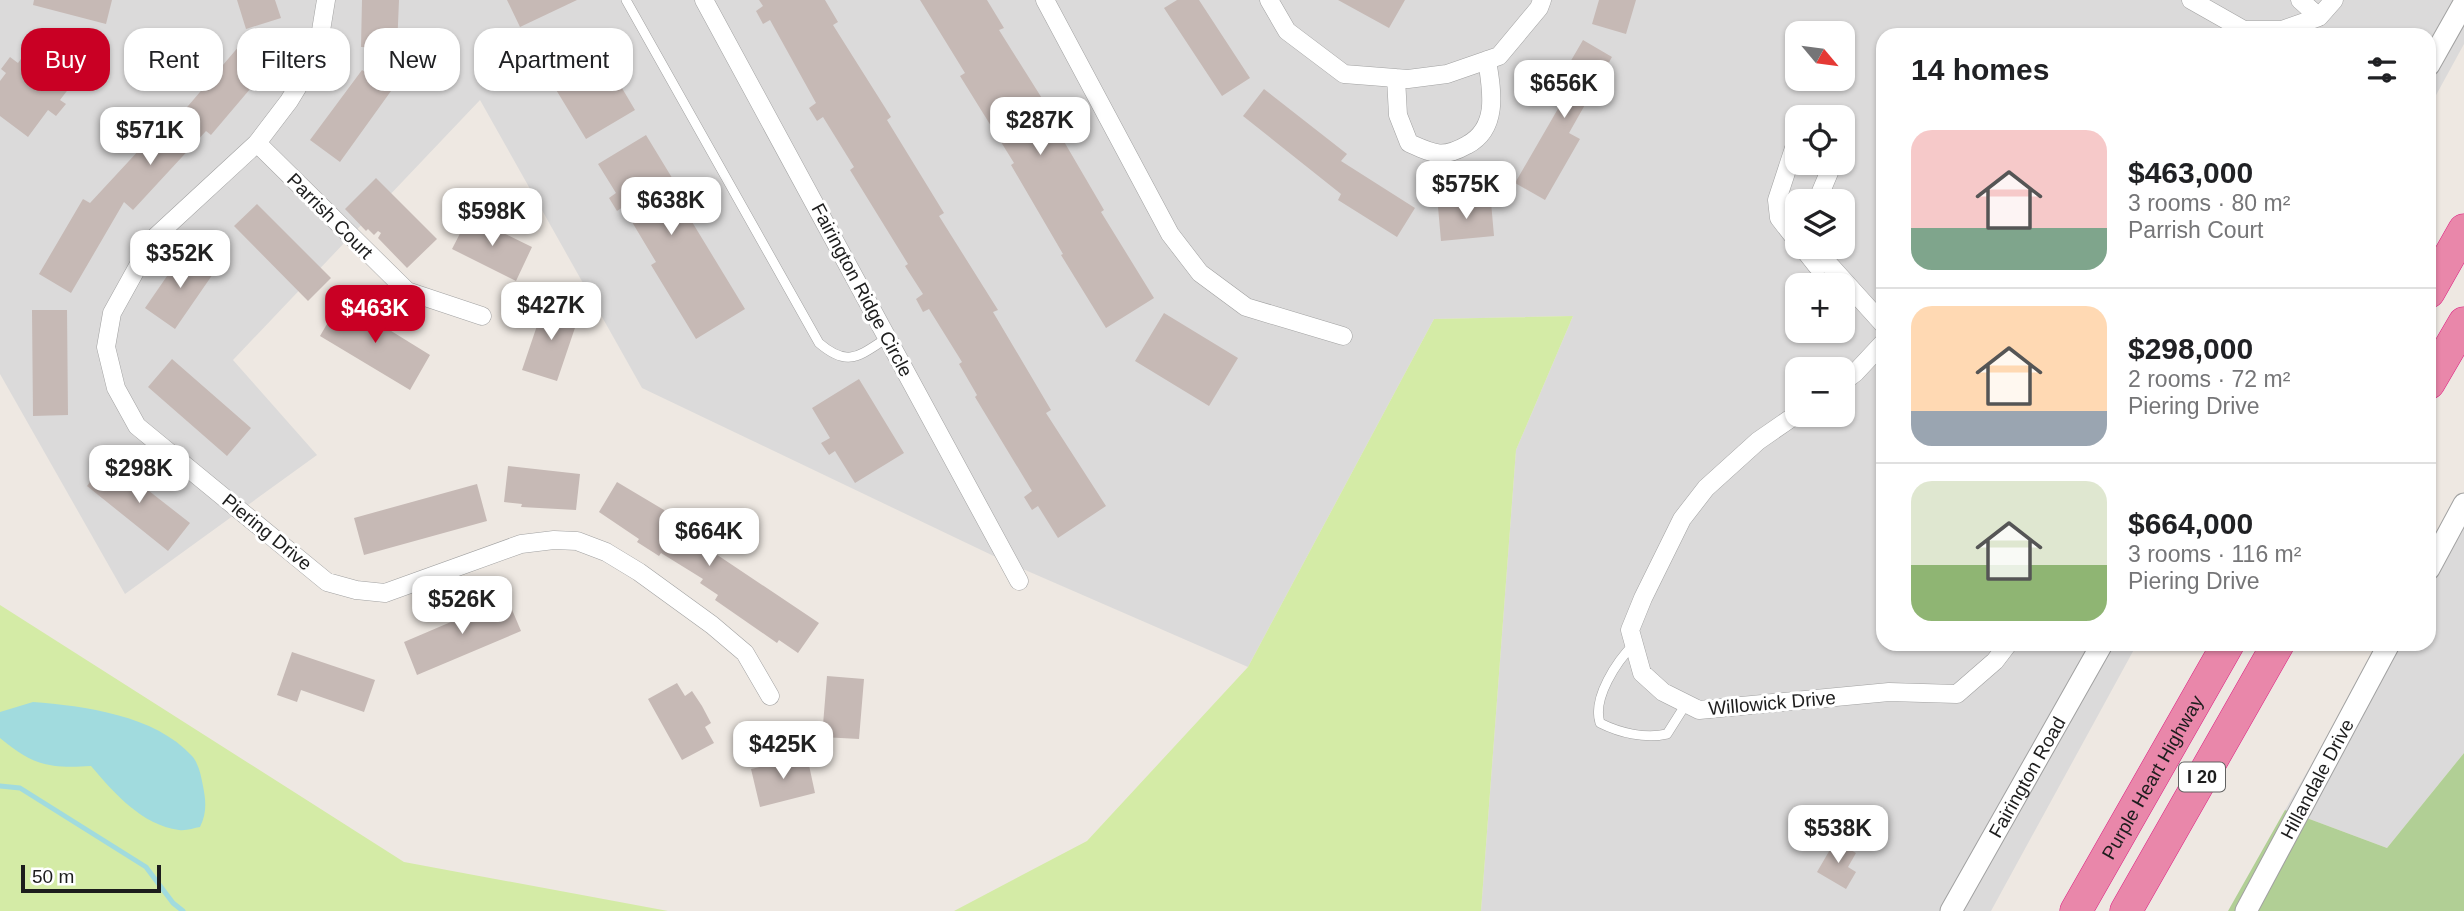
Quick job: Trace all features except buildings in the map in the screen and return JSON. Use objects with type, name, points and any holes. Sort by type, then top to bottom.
[{"type":"highway","points":[[2436,280],[2464,230]]},
{"type":"highway","points":[[2436,371],[2464,323]]},
{"type":"highway","name":"Purple Heart Highway","points":[[2076,911],[2224,651]]},
{"type":"highway","name":"I 20","points":[[2126,911],[2274,651]]},
{"type":"street","name":"Piering Drive","points":[[326,0],[317,55],[289,101],[257,143],[153,239],[112,313],[106,347],[116,388],[138,426],[327,582],[356,590],[385,593],[521,544],[554,540],[577,541],[606,552],[639,572],[712,625],[746,653],[770,696]]},
{"type":"street","name":"Fairington Ridge Circle","points":[[704,0],[1019,581]]},
{"type":"street","points":[[1045,0],[1170,234],[1200,273],[1246,307],[1343,336]]},
{"type":"street","points":[[1269,0],[1287,31],[1344,74],[1408,79],[1447,74],[1500,56],[1539,8],[1542,0]]},
{"type":"street","points":[[2191,0],[2240,28]]},
{"type":"street","points":[[2300,0],[2319,17]]},
{"type":"street","points":[[2287,28],[2319,17],[2334,0]]},
{"type":"street","points":[[2436,53],[2464,3]]},
{"type":"street","points":[[1396,78],[1398,115],[1409,143],[1432,153],[1451,154],[1478,139],[1488,125],[1493,94],[1487,60]]},
{"type":"street","name":"Parrish Court","points":[[257,143],[407,291],[482,316]]},
{"type":"street","points":[[1785,175],[1777,200],[1779,218],[1785,224]]},
{"type":"street","points":[[1812,259],[1817,266],[1827,262],[1876,316]]},
{"type":"street","points":[[1855,373],[1876,350]]},
{"type":"street","name":"Willowick Drive","points":[[1785,423],[1758,442],[1706,488],[1682,519],[1643,597],[1630,630],[1642,673],[1663,692],[1699,710],[1889,692],[1957,694],[2003,651]]},
{"type":"street","points":[[2436,559],[2459,526],[2464,504]]},
{"type":"street","name":"Fairington Road","points":[[1951,911],[2098,651]]},
{"type":"street","name":"Hillandale Drive","points":[[2246,911],[2385,651]]},
{"type":"lane","points":[[626,0],[819,343],[833,355],[848,359],[861,355],[887,338]]},
{"type":"lane","points":[[1634,644],[1619,659],[1608,680],[1598,715],[1600,723],[1651,737],[1667,734],[1686,704]]},
{"type":"shaded area","points":[[0,0],[2464,0],[2464,44],[2436,95],[2436,28],[1876,28],[1876,651],[2133,651],[1991,911],[1481,911],[1516,450],[1573,316],[1434,319],[1248,667],[1000,559],[642,388],[480,100],[233,360],[317,455],[125,594],[0,374]]},
{"type":"shaded area","points":[[2464,498],[2464,753],[2387,848],[2285,810],[2377,651],[2436,651],[2436,547]]},
{"type":"green space","points":[[1573,316],[1516,450],[1481,911],[954,911],[1087,841],[1248,667],[1434,319]]},
{"type":"green space","points":[[0,605],[404,862],[668,911],[0,911]]},
{"type":"green space","points":[[2464,753],[2464,911],[2228,911],[2285,810],[2387,848]]},
{"type":"water","points":[[33,702],[74,706],[118,715],[159,731],[177,742],[198,766],[205,807],[200,827],[179,830],[153,822],[119,797],[91,766],[53,766],[32,760],[11,747],[0,738],[0,712]]},
{"type":"waterway","points":[[0,786],[20,788],[146,867],[173,903],[183,911]]}]
